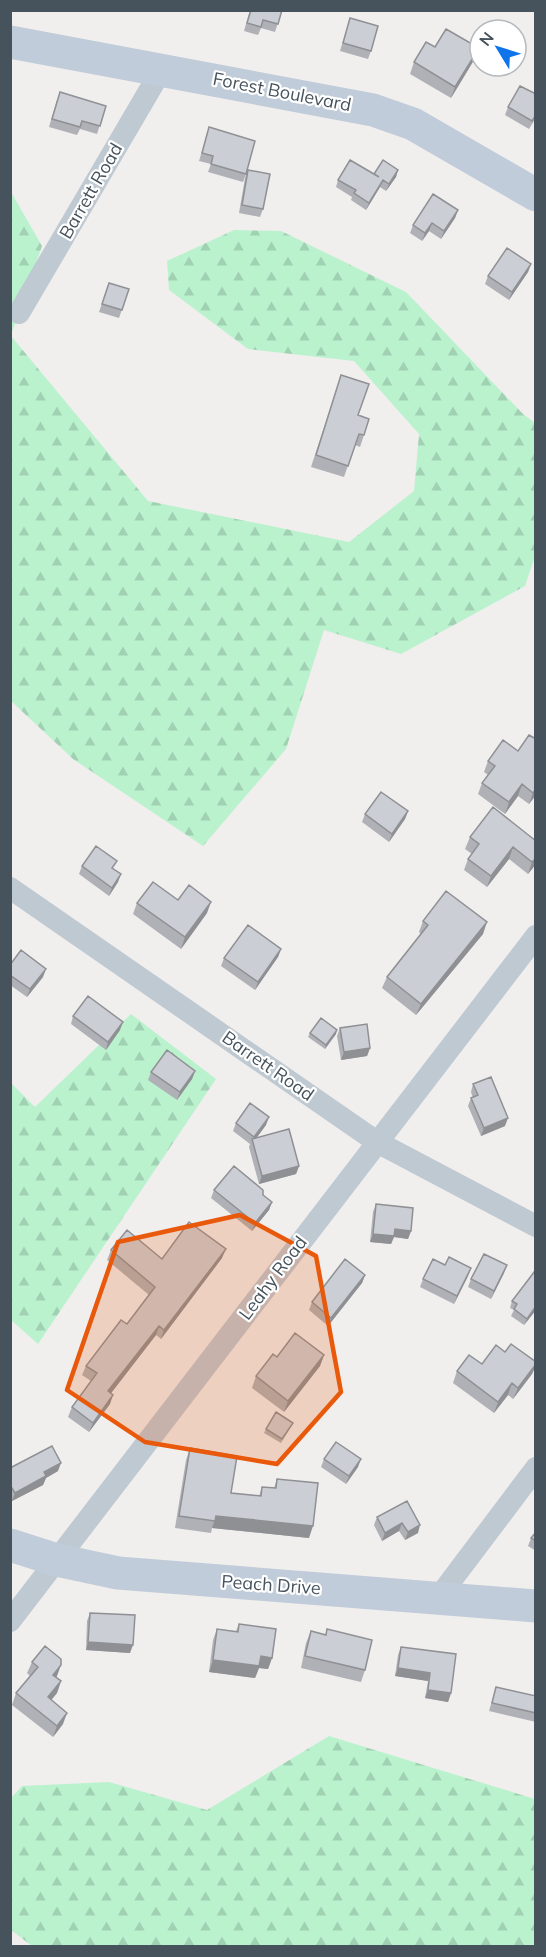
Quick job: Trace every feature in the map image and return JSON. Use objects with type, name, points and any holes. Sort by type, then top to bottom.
[{"type":"street","name":"Forest Boulevard","points":[[10,42],[373,110],[413,124],[536,195]]},
{"type":"street","name":"Barrett Road","points":[[20,313],[162,69]]},
{"type":"street","name":"Barrett Road","points":[[10,888],[377,1142],[536,1226]]},
{"type":"street","name":"Leahy Road","points":[[10,1621],[536,936]]},
{"type":"street","points":[[438,1598],[536,1468]]},
{"type":"street","name":"Peach Drive","points":[[10,1545],[57,1560],[118,1573],[536,1606]]},
{"type":"highlighted area","points":[[240,1215],[316,1256],[341,1392],[277,1464],[145,1442],[67,1390],[118,1242]]},
{"type":"green space","points":[[11,192],[42,246],[11,335]]},
{"type":"green space","points":[[234,230],[281,231],[406,292],[523,414],[535,423],[535,556],[525,586],[401,654],[324,630],[286,749],[203,846],[73,759],[11,701],[11,336],[148,501],[349,542],[414,491],[419,434],[354,361],[248,349],[169,290],[167,261]]},
{"type":"green space","points":[[131,1014],[216,1079],[38,1344],[11,1320],[10,1082],[35,1107]]},
{"type":"green space","points":[[329,1736],[535,1799],[535,1946],[32,1946],[11,1930],[11,1798],[22,1786],[109,1782],[207,1810]]},
{"type":"building","points":[[251,10],[282,10],[278,24],[263,20],[261,27],[247,23]]},
{"type":"building","points":[[350,18],[378,26],[371,51],[343,43]]},
{"type":"building","points":[[446,29],[468,42],[468,66],[455,87],[414,62],[426,42],[435,47]]},
{"type":"building","points":[[520,86],[536,94],[536,115],[532,121],[508,107]]},
{"type":"building","points":[[60,92],[106,106],[100,126],[82,121],[80,127],[52,119]]},
{"type":"building","points":[[209,127],[255,141],[246,174],[211,164],[213,156],[202,153]]},
{"type":"building","points":[[350,160],[379,177],[374,174],[383,160],[398,170],[389,184],[383,180],[369,203],[354,193],[356,190],[338,180]]},
{"type":"building","points":[[248,170],[270,174],[263,209],[242,205]]},
{"type":"building","points":[[433,194],[458,210],[444,231],[432,223],[425,233],[413,225]]},
{"type":"building","points":[[507,248],[531,264],[512,292],[488,276]]},
{"type":"building","points":[[109,283],[129,289],[122,310],[102,304]]},
{"type":"building","points":[[341,375],[369,384],[358,415],[369,419],[364,435],[359,434],[348,466],[316,455]]},
{"type":"building","points":[[529,735],[536,739],[536,789],[533,793],[522,784],[509,802],[482,783],[495,766],[488,761],[503,740],[518,751]]},
{"type":"building","points":[[381,792],[408,811],[392,834],[365,814]]},
{"type":"building","points":[[493,807],[536,841],[536,858],[532,862],[513,847],[491,876],[468,859],[479,844],[470,837]]},
{"type":"building","points":[[96,846],[117,861],[112,868],[121,874],[112,888],[82,866]]},
{"type":"building","points":[[153,882],[178,900],[189,885],[211,902],[185,937],[137,903]]},
{"type":"building","points":[[446,891],[487,922],[421,1004],[387,977],[428,925],[423,921]]},
{"type":"building","points":[[248,925],[281,949],[258,982],[224,958]]},
{"type":"building","points":[[21,950],[46,969],[30,989],[10,975],[10,965]]},
{"type":"building","points":[[88,996],[123,1022],[108,1042],[73,1016]]},
{"type":"building","points":[[321,1018],[337,1030],[326,1045],[310,1033]]},
{"type":"building","points":[[367,1024],[370,1048],[344,1052],[340,1028]]},
{"type":"building","points":[[167,1050],[195,1071],[180,1092],[151,1072]]},
{"type":"building","points":[[491,1077],[508,1118],[484,1128],[471,1098],[478,1095],[473,1084]]},
{"type":"building","points":[[250,1103],[269,1117],[254,1137],[236,1123]]},
{"type":"building","points":[[289,1129],[299,1166],[262,1176],[252,1139]]},
{"type":"building","points":[[234,1166],[263,1190],[263,1195],[272,1202],[255,1223],[214,1190]]},
{"type":"building","points":[[376,1204],[413,1208],[411,1231],[395,1229],[394,1236],[373,1234]]},
{"type":"building","points":[[189,1222],[226,1249],[164,1330],[159,1326],[108,1391],[113,1395],[93,1423],[72,1407],[97,1373],[86,1366],[121,1320],[127,1324],[155,1287],[111,1250],[127,1230],[162,1259]]},
{"type":"building","points":[[484,1254],[507,1265],[494,1291],[471,1279]]},
{"type":"building","points":[[449,1257],[471,1268],[457,1296],[423,1279],[433,1259],[445,1265]]},
{"type":"building","points":[[345,1259],[365,1275],[331,1318],[312,1302]]},
{"type":"building","points":[[536,1269],[536,1306],[527,1319],[514,1309],[517,1304],[512,1301]]},
{"type":"building","points":[[295,1333],[324,1355],[288,1401],[256,1376],[273,1354],[277,1357]]},
{"type":"building","points":[[511,1344],[536,1364],[518,1388],[512,1383],[498,1402],[457,1371],[469,1355],[482,1364],[496,1345],[505,1352]]},
{"type":"building","points":[[276,1412],[293,1423],[282,1439],[266,1429]]},
{"type":"building","points":[[336,1442],[361,1459],[349,1476],[324,1459]]},
{"type":"building","points":[[52,1446],[61,1463],[44,1472],[46,1476],[15,1493],[10,1485],[10,1468]]},
{"type":"building","points":[[190,1448],[237,1456],[231,1493],[261,1496],[262,1487],[276,1488],[277,1479],[318,1483],[313,1526],[216,1516],[215,1521],[179,1516]]},
{"type":"building","points":[[407,1501],[420,1525],[408,1532],[402,1523],[385,1533],[377,1517]]},
{"type":"building","points":[[90,1613],[135,1615],[133,1645],[88,1642]]},
{"type":"building","points":[[239,1624],[276,1629],[272,1658],[261,1656],[259,1666],[213,1660],[217,1629],[238,1632]]},
{"type":"building","points":[[327,1629],[372,1640],[365,1670],[305,1656],[311,1631],[326,1635]]},
{"type":"building","points":[[45,1646],[61,1659],[61,1665],[53,1675],[61,1681],[48,1697],[67,1713],[57,1726],[16,1693],[38,1667],[32,1662]]},
{"type":"building","points":[[401,1647],[456,1654],[451,1693],[428,1690],[430,1673],[398,1668]]},
{"type":"building","points":[[496,1687],[536,1696],[536,1713],[492,1703]]}]
